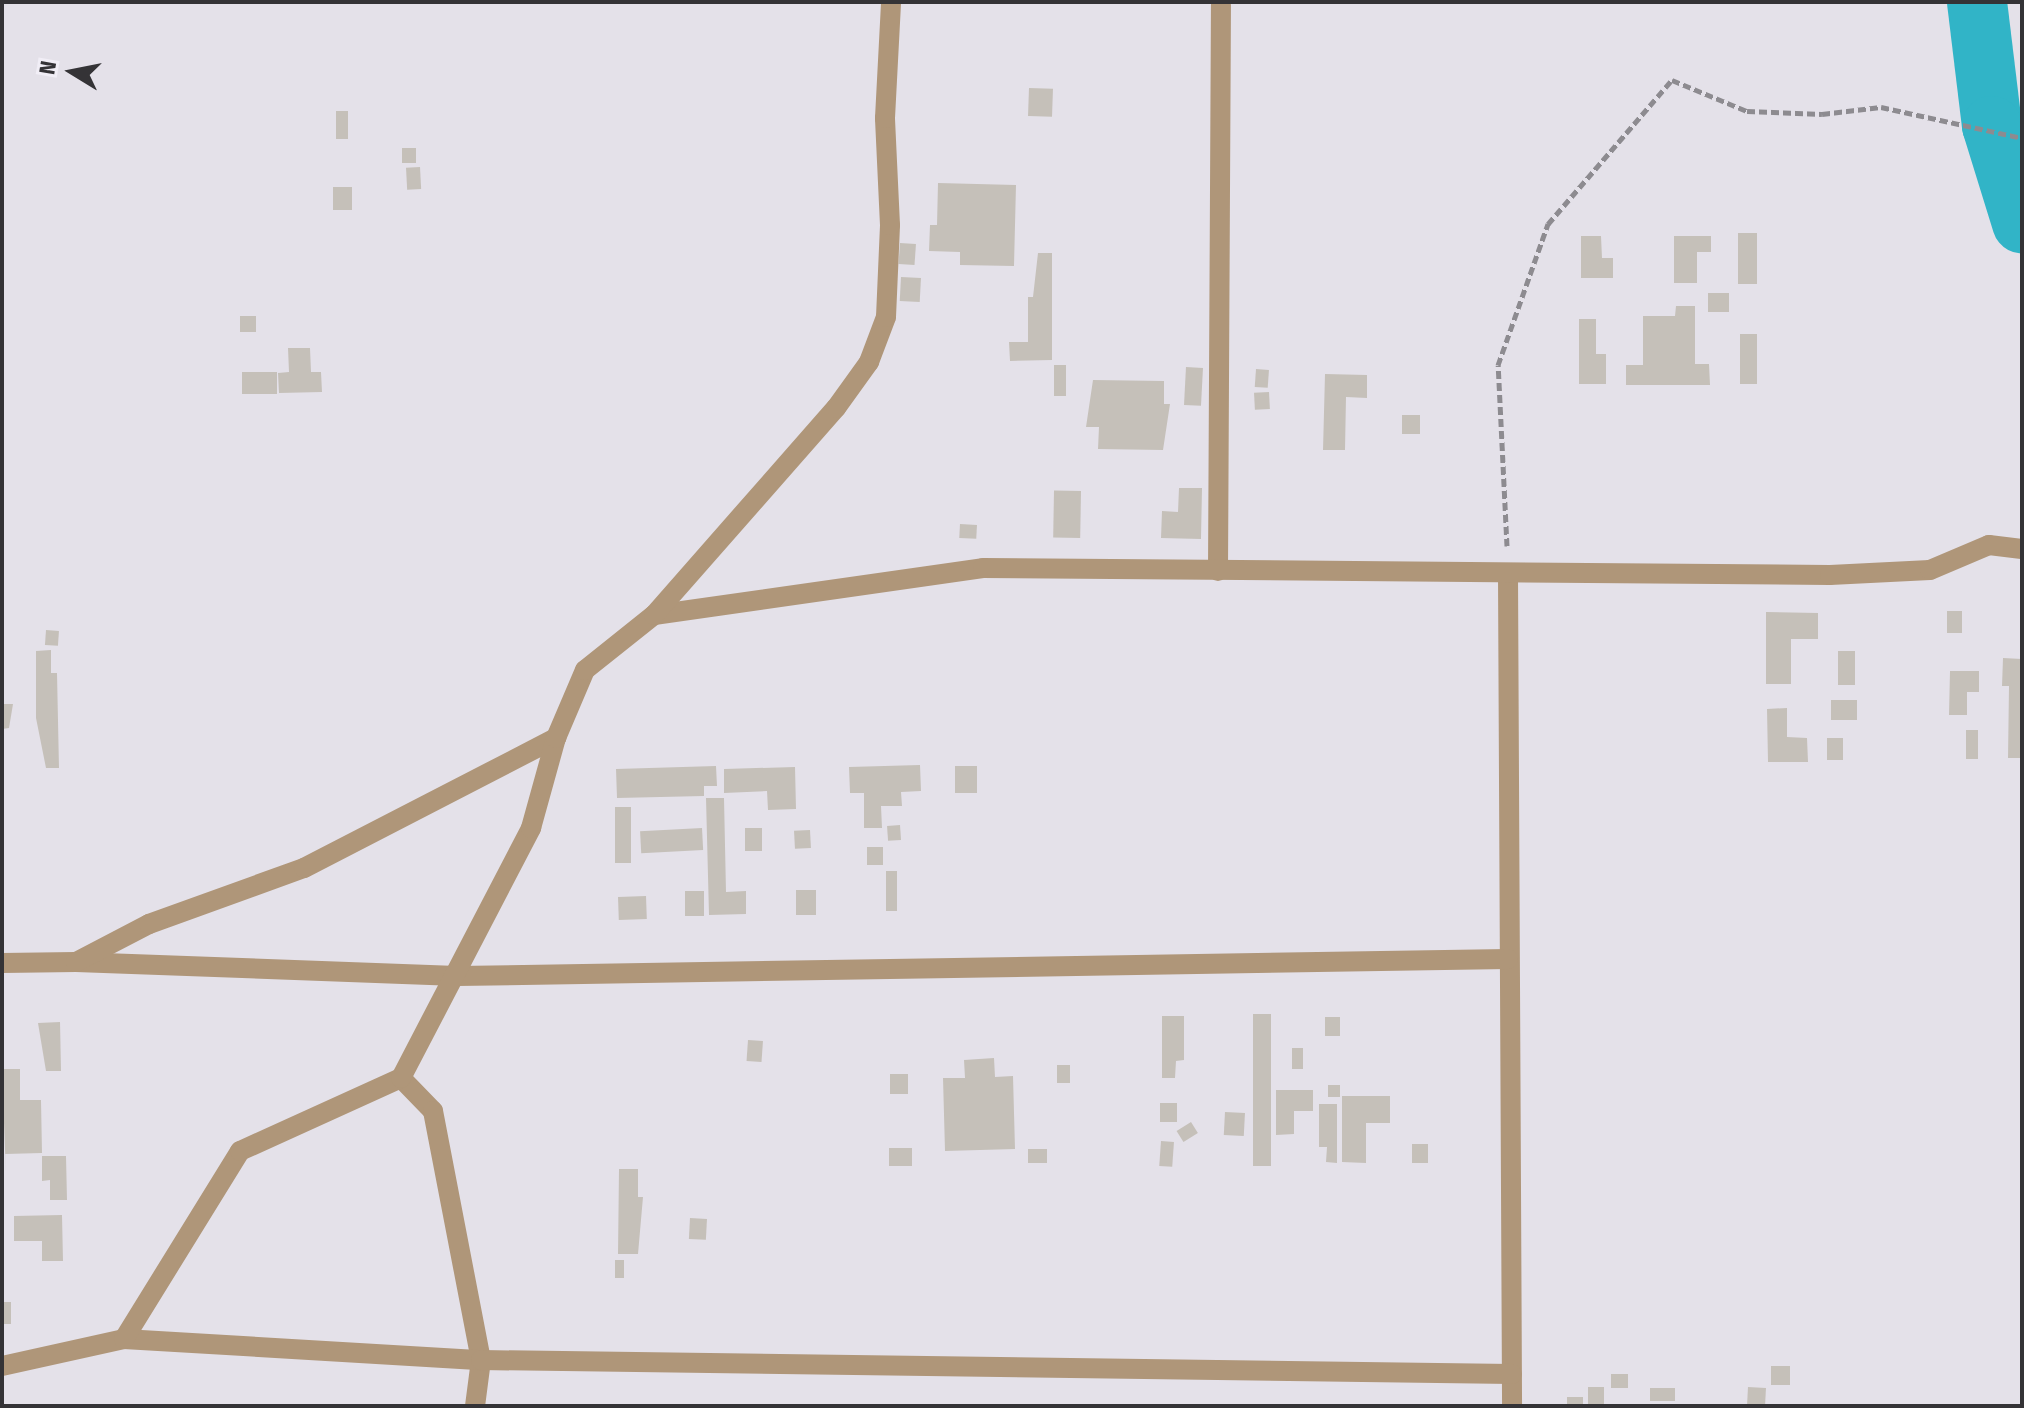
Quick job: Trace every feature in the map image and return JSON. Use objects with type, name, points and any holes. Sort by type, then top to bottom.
[{"type":"street","points":[[124,1339],[240,1151],[401,1078],[457,976],[531,828],[556,738],[585,670],[654,615],[836,408],[869,362],[886,317],[890,225],[885,118],[891,2]]},
{"type":"street","points":[[1218,571],[1221,5]]},
{"type":"street","points":[[654,615],[983,568],[1508,575],[1844,575],[1930,570],[1989,545],[2022,549]]},
{"type":"street","points":[[1508,575],[1512,1406]]},
{"type":"street","points":[[76,962],[149,924],[304,868],[556,738]]},
{"type":"street","points":[[2,963],[76,962],[457,976],[1508,959]]},
{"type":"street","points":[[401,1078],[433,1111],[481,1360],[475,1406]]},
{"type":"street","points":[[2,1366],[124,1339],[481,1360],[1512,1374]]},
{"type":"path","points":[[1508,575],[1498,365],[1548,224],[1672,80],[1747,111],[1822,114],[1881,107],[2022,138]]},
{"type":"building","points":[[1029,88],[1053,89],[1052,117],[1028,116]]},
{"type":"building","points":[[336,111],[348,111],[348,139],[336,139]]},
{"type":"building","points":[[402,148],[416,148],[416,163],[402,163]]},
{"type":"building","points":[[420,167],[421,189],[407,190],[406,168]]},
{"type":"building","points":[[938,183],[1016,185],[1014,266],[960,265],[960,252],[929,251],[930,225],[937,225]]},
{"type":"building","points":[[333,187],[352,187],[352,210],[333,210]]},
{"type":"building","points":[[1738,233],[1757,233],[1757,284],[1738,284]]},
{"type":"building","points":[[1581,236],[1601,236],[1602,258],[1613,258],[1613,278],[1581,278]]},
{"type":"building","points":[[1674,236],[1711,236],[1711,252],[1697,252],[1697,283],[1674,283]]},
{"type":"building","points":[[900,243],[916,244],[914,265],[899,264]]},
{"type":"building","points":[[1038,253],[1052,253],[1052,360],[1010,361],[1009,342],[1028,342],[1028,297],[1033,297]]},
{"type":"building","points":[[901,277],[921,278],[920,302],[900,301]]},
{"type":"building","points":[[1708,293],[1729,293],[1729,312],[1708,312]]},
{"type":"building","points":[[1676,306],[1695,306],[1695,364],[1709,364],[1710,385],[1626,385],[1626,365],[1643,365],[1643,316],[1675,316]]},
{"type":"building","points":[[240,316],[256,316],[256,332],[240,332]]},
{"type":"building","points":[[1579,319],[1596,319],[1596,354],[1606,354],[1606,384],[1579,384]]},
{"type":"building","points":[[1740,334],[1757,334],[1757,384],[1740,384]]},
{"type":"building","points":[[288,348],[310,348],[311,372],[321,372],[322,392],[279,393],[278,373],[289,372]]},
{"type":"building","points":[[1054,365],[1066,365],[1066,396],[1054,396]]},
{"type":"building","points":[[1186,367],[1203,368],[1201,406],[1184,405]]},
{"type":"building","points":[[1256,369],[1269,370],[1268,388],[1255,387]]},
{"type":"building","points":[[242,372],[277,372],[277,394],[242,394]]},
{"type":"building","points":[[1325,374],[1367,375],[1367,398],[1346,397],[1345,450],[1323,450]]},
{"type":"building","points":[[1093,380],[1164,381],[1164,404],[1170,404],[1163,450],[1098,449],[1099,427],[1086,427]]},
{"type":"building","points":[[1269,392],[1270,409],[1255,410],[1254,393]]},
{"type":"building","points":[[1402,415],[1420,415],[1420,434],[1402,434]]},
{"type":"building","points":[[1179,488],[1202,488],[1201,539],[1161,538],[1162,511],[1178,512]]},
{"type":"building","points":[[1054,491],[1081,491],[1080,538],[1053,538]]},
{"type":"building","points":[[960,524],[977,525],[976,539],[959,538]]},
{"type":"building","points":[[1947,611],[1962,611],[1962,633],[1947,633]]},
{"type":"building","points":[[1766,612],[1818,613],[1818,639],[1791,639],[1791,684],[1766,684]]},
{"type":"building","points":[[46,630],[59,631],[58,646],[45,645]]},
{"type":"building","points":[[51,650],[51,673],[57,673],[59,768],[46,768],[36,718],[36,651]]},
{"type":"building","points":[[1838,651],[1855,651],[1855,685],[1838,685]]},
{"type":"building","points":[[2003,658],[2022,659],[2022,758],[2008,758],[2009,686],[2002,686]]},
{"type":"building","points":[[1950,671],[1979,671],[1979,692],[1967,692],[1967,715],[1949,715]]},
{"type":"building","points":[[1831,700],[1857,700],[1857,720],[1831,720]]},
{"type":"building","points":[[2,704],[13,704],[9,728],[2,729]]},
{"type":"building","points":[[1787,708],[1787,737],[1807,738],[1808,762],[1768,762],[1767,709]]},
{"type":"building","points":[[1966,730],[1978,730],[1978,759],[1966,759]]},
{"type":"building","points":[[1827,738],[1843,738],[1843,760],[1827,760]]},
{"type":"building","points":[[920,765],[921,791],[901,792],[902,806],[881,806],[882,828],[864,828],[864,793],[850,793],[849,767]]},
{"type":"building","points":[[716,766],[717,786],[704,786],[704,796],[617,798],[616,769]]},
{"type":"building","points":[[955,766],[977,766],[977,793],[955,793]]},
{"type":"building","points":[[795,767],[796,809],[768,810],[767,791],[724,793],[724,769]]},
{"type":"building","points":[[706,798],[724,798],[726,892],[746,891],[746,914],[709,915]]},
{"type":"building","points":[[615,807],[631,807],[631,863],[615,863]]},
{"type":"building","points":[[900,825],[901,840],[888,841],[887,826]]},
{"type":"building","points":[[702,828],[703,850],[641,853],[640,831]]},
{"type":"building","points":[[745,828],[762,828],[762,851],[745,851]]},
{"type":"building","points":[[810,830],[811,848],[795,849],[794,831]]},
{"type":"building","points":[[867,847],[883,847],[883,865],[867,865]]},
{"type":"building","points":[[886,871],[897,871],[897,911],[886,911]]},
{"type":"building","points":[[796,890],[816,890],[816,915],[796,915]]},
{"type":"building","points":[[685,891],[704,891],[704,916],[685,916]]},
{"type":"building","points":[[646,896],[647,919],[619,920],[618,897]]},
{"type":"building","points":[[1253,1014],[1271,1014],[1271,1166],[1253,1166]]},
{"type":"building","points":[[1162,1016],[1184,1016],[1184,1060],[1176,1061],[1175,1078],[1162,1078]]},
{"type":"building","points":[[1325,1017],[1340,1017],[1340,1036],[1325,1036]]},
{"type":"building","points":[[60,1022],[61,1071],[46,1071],[38,1023]]},
{"type":"building","points":[[748,1040],[763,1041],[761,1062],[747,1061]]},
{"type":"building","points":[[1292,1048],[1303,1048],[1303,1069],[1292,1069]]},
{"type":"building","points":[[994,1058],[995,1077],[1013,1076],[1015,1149],[945,1151],[943,1078],[965,1078],[964,1060]]},
{"type":"building","points":[[1057,1065],[1070,1065],[1070,1083],[1057,1083]]},
{"type":"building","points":[[2,1069],[20,1069],[20,1100],[41,1100],[42,1153],[5,1154]]},
{"type":"building","points":[[890,1074],[908,1074],[908,1094],[890,1094]]},
{"type":"building","points":[[1328,1085],[1340,1085],[1340,1097],[1328,1097]]},
{"type":"building","points":[[1276,1090],[1313,1090],[1313,1111],[1294,1111],[1294,1134],[1276,1135]]},
{"type":"building","points":[[1342,1096],[1390,1096],[1390,1123],[1366,1123],[1366,1163],[1342,1162]]},
{"type":"building","points":[[1160,1103],[1177,1103],[1177,1122],[1160,1122]]},
{"type":"building","points":[[1319,1104],[1337,1104],[1337,1163],[1326,1162],[1327,1147],[1319,1147]]},
{"type":"building","points":[[1225,1112],[1245,1113],[1244,1136],[1224,1135]]},
{"type":"building","points":[[1191,1122],[1198,1133],[1183,1142],[1177,1131]]},
{"type":"building","points":[[1161,1141],[1174,1142],[1172,1167],[1159,1166]]},
{"type":"building","points":[[1412,1144],[1428,1144],[1428,1163],[1412,1163]]},
{"type":"building","points":[[889,1148],[912,1148],[912,1166],[889,1166]]},
{"type":"building","points":[[1028,1149],[1047,1149],[1047,1163],[1028,1163]]},
{"type":"building","points":[[42,1156],[66,1156],[67,1200],[50,1200],[50,1180],[42,1181]]},
{"type":"building","points":[[619,1169],[638,1169],[638,1197],[643,1197],[638,1254],[618,1254]]},
{"type":"building","points":[[62,1215],[63,1261],[42,1261],[42,1241],[14,1241],[14,1216]]},
{"type":"building","points":[[690,1218],[707,1219],[706,1240],[689,1239]]},
{"type":"building","points":[[615,1260],[624,1260],[624,1278],[615,1278]]},
{"type":"building","points":[[2,1302],[11,1302],[11,1324],[2,1324]]},
{"type":"building","points":[[1771,1366],[1790,1366],[1790,1385],[1771,1385]]},
{"type":"building","points":[[1611,1374],[1628,1374],[1628,1388],[1611,1388]]},
{"type":"building","points":[[1588,1387],[1604,1387],[1604,1406],[1588,1406]]},
{"type":"building","points":[[1748,1387],[1766,1388],[1765,1406],[1747,1406]]},
{"type":"building","points":[[1650,1388],[1675,1388],[1675,1401],[1650,1401]]},
{"type":"building","points":[[1567,1397],[1583,1397],[1583,1406],[1567,1406]]},
{"type":"waterway","points":[[1977,2],[1992,126],[2022,223]]}]
